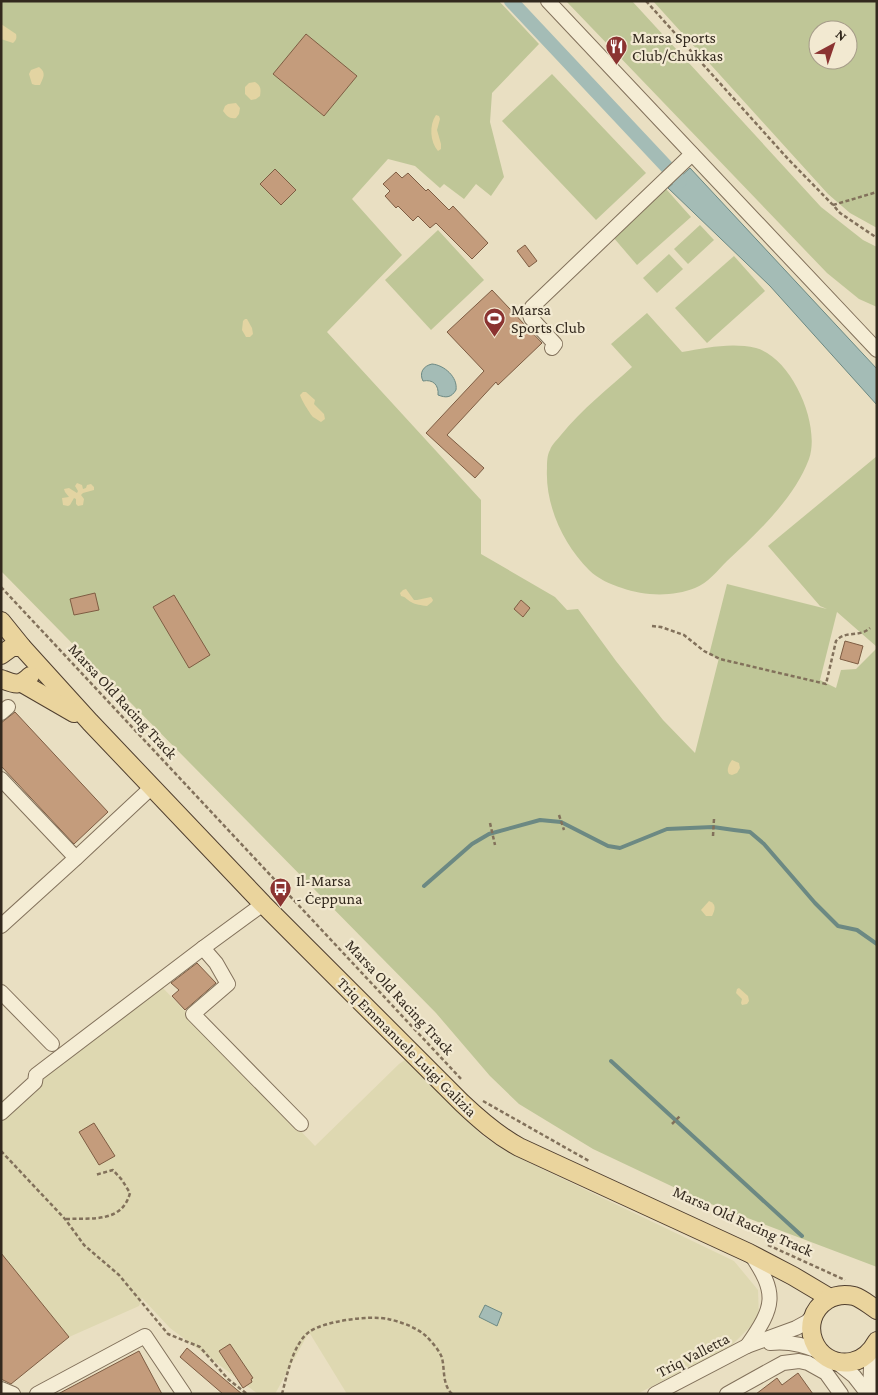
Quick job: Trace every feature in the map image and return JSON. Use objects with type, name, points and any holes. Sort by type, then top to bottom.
[{"type":"main road","name":"Triq Emmanuele Luigi Galizia","points":[[1,621],[12,650],[36,662],[90,722],[263,904],[474,1114],[497,1134],[519,1147],[756,1248],[793,1276],[830,1298]]},
{"type":"main road","points":[[8,679],[32,674],[36,662]]},
{"type":"main road","name":"Triq Emmanuele Luigi Galizia","points":[[8,679],[90,722]]},
{"type":"main road","name":"Triq Emmanuele Luigi Galizia","points":[[793,1276],[814,1302],[815,1314]]},
{"type":"main road","points":[[875,1311],[860,1299],[848,1295],[830,1298],[820,1306],[815,1314],[811,1328],[813,1341],[820,1352],[836,1362],[854,1362],[865,1356],[875,1344]]},
{"type":"street","points":[[548,1],[877,350]]},
{"type":"street","points":[[552,348],[555,344],[531,318],[529,312],[532,306],[692,154]]},
{"type":"street","points":[[1,779],[76,858]]},
{"type":"street","points":[[1,926],[152,786]]},
{"type":"street","points":[[1,1113],[35,1082],[36,1074],[263,904]]},
{"type":"street","points":[[203,948],[216,963],[228,984],[193,1014],[301,1124]]},
{"type":"street","points":[[1,992],[52,1044]]},
{"type":"street","points":[[747,1346],[758,1331],[770,1299],[768,1284],[761,1270],[756,1248]]},
{"type":"street","name":"Triq Valletta","points":[[655,1394],[747,1346],[796,1328],[807,1322],[815,1314]]},
{"type":"street","points":[[37,1394],[145,1336],[184,1394]]},
{"type":"street","name":"Triq Valletta","points":[[747,1346],[786,1342],[802,1344],[820,1352]]},
{"type":"street","points":[[869,1394],[875,1344]]},
{"type":"street","points":[[727,1394],[783,1363],[799,1361],[808,1363],[826,1372],[841,1394]]},
{"type":"street","points":[[836,1362],[854,1376],[869,1394]]},
{"type":"street","points":[[1,1389],[13,1394]]},
{"type":"path","points":[[646,1],[788,159],[833,206],[840,213],[877,238]]},
{"type":"path","points":[[833,206],[877,192]]},
{"type":"path","name":"Marsa Old Racing Track","points":[[1,587],[466,1084]]},
{"type":"path","points":[[652,626],[661,626],[684,634],[704,651],[720,659],[826,684],[836,641],[847,634],[855,635],[865,632],[870,628]]},
{"type":"path","points":[[560,815],[564,830]]},
{"type":"path","points":[[713,836],[714,819]]},
{"type":"path","points":[[490,823],[495,844]]},
{"type":"path","points":[[480,1099],[596,1166]]},
{"type":"path","points":[[672,1124],[681,1115]]},
{"type":"path","points":[[1,1150],[66,1219],[84,1245],[119,1275],[168,1334],[200,1348],[228,1379],[247,1394]]},
{"type":"path","points":[[66,1219],[109,1217],[120,1210],[127,1202],[130,1192],[113,1170],[95,1175]]},
{"type":"path","name":"Marsa Old Racing Track","points":[[756,1248],[851,1282]]},
{"type":"path","points":[[282,1394],[289,1366],[299,1343],[309,1332],[326,1324],[359,1318],[387,1319],[414,1327],[426,1336],[442,1356],[444,1378],[452,1394]]},
{"type":"shaded area","points":[[162,987],[315,1146],[405,1060],[483,1136],[515,1156],[734,1261],[758,1290],[759,1318],[731,1346],[637,1394],[347,1394],[309,1332],[275,1394],[258,1394],[170,1328],[142,1298],[139,1306],[69,1337],[1,1253],[1,1116],[44,1076]]},
{"type":"green space","points":[[1,1],[499,1],[539,44],[492,93],[490,122],[504,177],[491,196],[476,184],[464,199],[444,184],[440,188],[415,166],[388,159],[352,199],[402,255],[327,332],[481,500],[481,554],[555,597],[567,610],[578,609],[663,720],[695,753],[719,658],[709,655],[727,584],[827,609],[820,606],[768,546],[877,456],[877,647],[837,612],[820,680],[836,688],[841,670],[856,669],[877,648],[877,1267],[703,1201],[593,1149],[519,1104],[490,1076],[436,1013],[1,571]]},
{"type":"green space","points":[[566,1],[632,1],[821,207],[863,240],[877,247],[877,307],[859,299],[827,273]]},
{"type":"green space","points":[[653,1],[877,1],[877,228],[850,213],[828,194]]},
{"type":"green space","points":[[552,74],[646,173],[596,220],[502,121]]},
{"type":"green space","points":[[666,189],[691,217],[637,265],[613,237]]},
{"type":"green space","points":[[700,225],[714,240],[688,264],[674,249]]},
{"type":"green space","points":[[438,230],[484,280],[431,330],[385,280]]},
{"type":"green space","points":[[669,254],[683,269],[657,293],[643,278]]},
{"type":"green space","points":[[734,256],[765,291],[707,343],[675,308]]},
{"type":"green space","points":[[647,313],[682,352],[719,346],[747,346],[769,354],[792,379],[807,412],[811,429],[812,445],[809,459],[794,488],[774,514],[704,583],[686,591],[668,594],[649,594],[631,591],[604,581],[589,570],[571,548],[557,523],[547,482],[548,457],[554,444],[586,408],[632,367],[611,344]]},
{"type":"sand","points":[[1,24],[16,34],[16,39],[13,43],[1,39]]},
{"type":"sand","points":[[39,67],[43,71],[44,76],[40,85],[35,85],[32,84],[29,74],[31,70]]},
{"type":"sand","points":[[255,82],[260,88],[260,96],[251,100],[245,94],[245,87],[249,83]]},
{"type":"sand","points":[[236,103],[240,108],[239,114],[236,118],[230,118],[223,111],[225,106]]},
{"type":"sand","points":[[436,115],[440,119],[437,130],[441,149],[438,151],[433,143],[431,133]]},
{"type":"sand","points":[[245,319],[247,319],[252,328],[253,334],[250,337],[246,337],[242,330]]},
{"type":"sand","points":[[306,392],[315,400],[314,404],[324,414],[325,419],[321,422],[313,417],[306,406],[300,395]]},
{"type":"sand","points":[[77,483],[82,485],[83,489],[91,484],[94,490],[81,495],[84,499],[83,505],[78,506],[74,498],[70,505],[63,505],[62,498],[69,497],[64,489],[69,488],[77,493],[78,491],[75,486]]},
{"type":"sand","points":[[406,589],[414,600],[431,597],[433,600],[427,606],[413,603],[401,596],[400,593]]},
{"type":"sand","points":[[732,760],[739,763],[740,768],[737,773],[732,775],[728,771]]},
{"type":"sand","points":[[709,901],[714,905],[714,909],[712,916],[706,916],[701,910]]},
{"type":"sand","points":[[739,988],[748,996],[749,1001],[747,1004],[742,1005],[742,999],[736,993]]},
{"type":"water","points":[[690,168],[877,369],[877,405],[770,286],[668,188]]},
{"type":"water","points":[[432,364],[445,369],[455,381],[456,390],[450,396],[438,395],[435,384],[430,381],[423,381],[421,375],[423,370],[426,366]]},
{"type":"water","points":[[485,1305],[502,1313],[497,1326],[479,1317]]},
{"type":"building","points":[[306,34],[357,76],[324,116],[273,74]]},
{"type":"building","points":[[275,169],[296,190],[281,205],[260,184]]},
{"type":"building","points":[[396,172],[402,178],[408,173],[426,191],[428,189],[449,210],[453,206],[488,243],[472,259],[436,223],[430,228],[418,216],[413,221],[398,206],[396,208],[385,196],[390,191],[383,184]]},
{"type":"building","points":[[525,245],[537,261],[529,267],[517,251]]},
{"type":"building","name":"Marsa Sports Club","points":[[492,290],[542,343],[498,385],[496,382],[447,435],[484,468],[475,478],[426,433],[484,371],[447,332]]},
{"type":"building","points":[[95,593],[99,610],[74,615],[70,599]]},
{"type":"building","points":[[174,595],[210,655],[189,668],[153,607]]},
{"type":"building","points":[[521,600],[530,608],[523,617],[514,609]]},
{"type":"building","points":[[845,641],[863,646],[858,664],[840,659]]},
{"type":"building","points":[[15,712],[108,812],[74,844],[1,766],[1,723]]},
{"type":"building","points":[[197,963],[216,983],[185,1010],[172,996],[179,990],[171,983]]},
{"type":"building","points":[[94,1123],[115,1156],[99,1165],[79,1132]]},
{"type":"building","points":[[1,1253],[69,1337],[11,1384],[1,1379]]},
{"type":"building","points":[[230,1344],[253,1378],[251,1379],[252,1382],[243,1388],[219,1351]]},
{"type":"building","points":[[187,1348],[242,1394],[223,1394],[180,1357]]},
{"type":"building","points":[[139,1351],[162,1394],[58,1394]]},
{"type":"building","points":[[798,1373],[813,1394],[756,1394],[777,1378],[782,1385]]},
{"type":"waterway","points":[[511,1],[680,181]]},
{"type":"waterway","points":[[424,886],[472,844],[489,834],[540,820],[561,822],[608,846],[620,848],[667,829],[713,827],[750,832],[764,844],[815,903],[838,926],[857,930],[877,944]]},
{"type":"waterway","points":[[611,1061],[802,1236]]},
{"type":"place","name":"Marsa Sports Club/Chukkas","points":[[616,65]]},
{"type":"place","name":"Marsa Sports Club","points":[[495,337]]},
{"type":"place","name":"Il-Marsa - Ċeppuna","points":[[280,908]]}]
